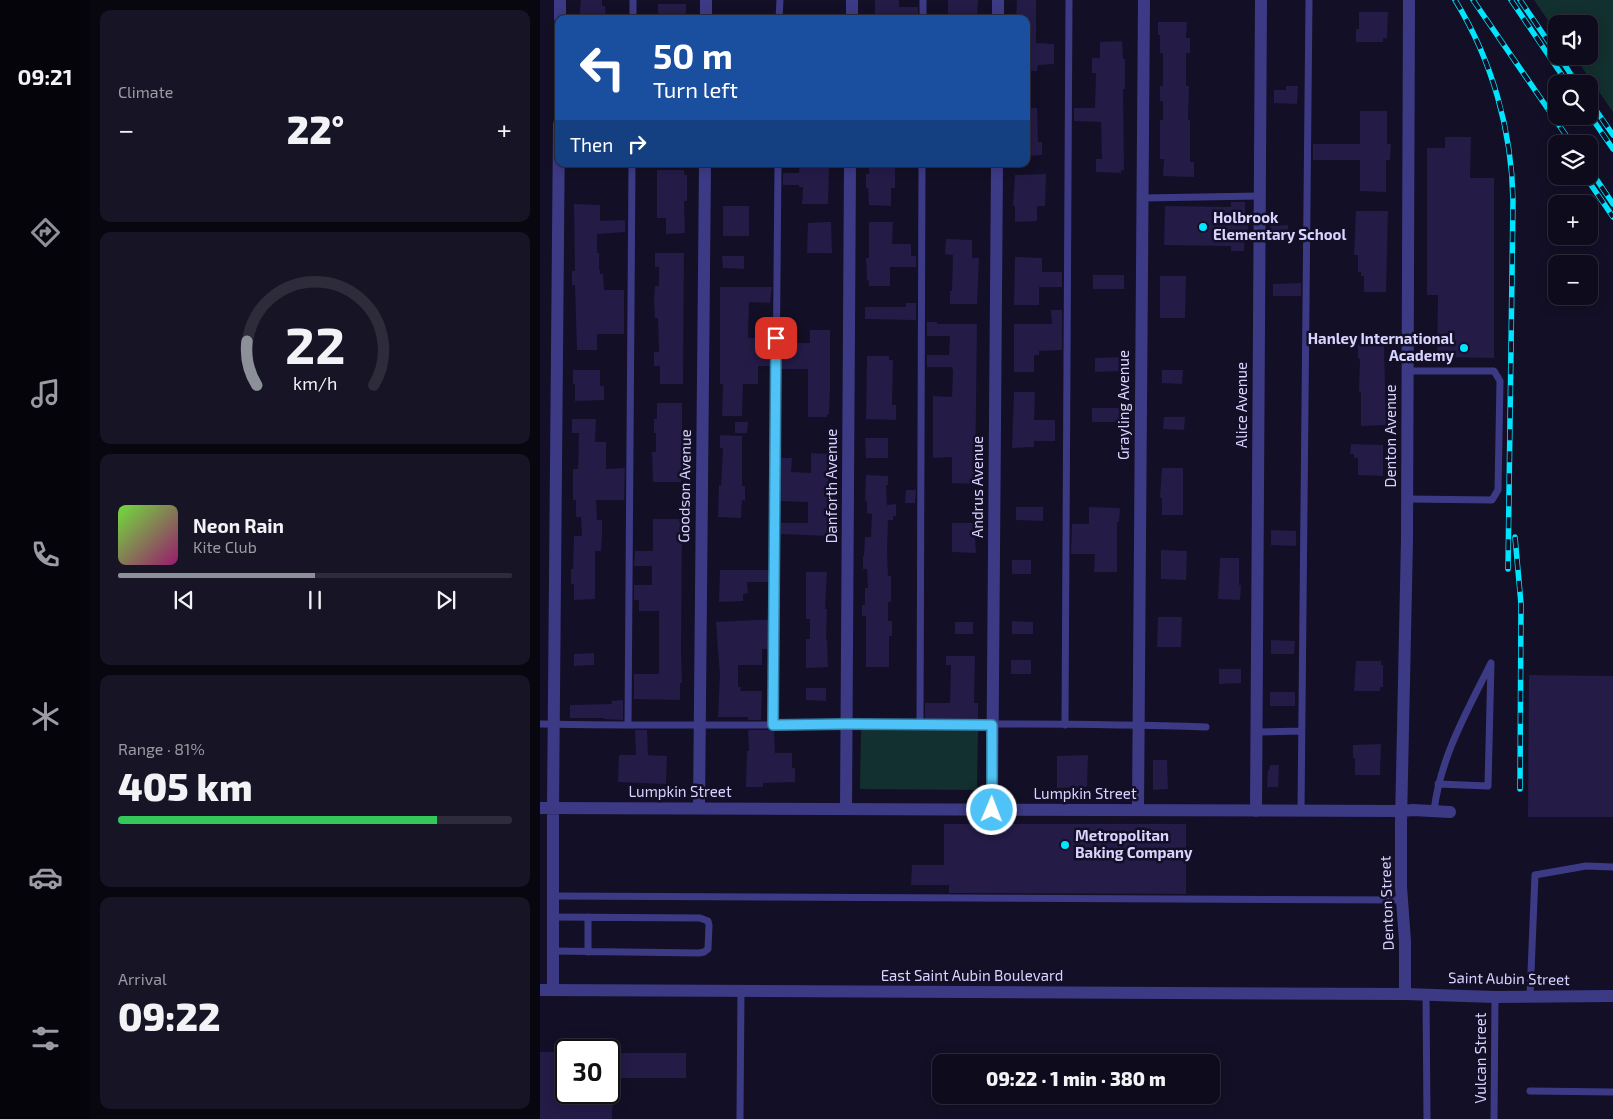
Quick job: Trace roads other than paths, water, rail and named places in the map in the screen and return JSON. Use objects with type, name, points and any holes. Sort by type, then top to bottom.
[{"type":"street","points":[[560,0],[560,15]]},
{"type":"street","points":[[706,0],[706,15]]},
{"type":"street","points":[[852,0],[852,15]]},
{"type":"street","points":[[998,0],[998,15]]},
{"type":"street","name":"Grayling Avenue","points":[[1138,810],[1144,0]]},
{"type":"street","name":"Alice Avenue","points":[[1256,811],[1261,0]]},
{"type":"street","name":"Denton Avenue","points":[[1402,812],[1407,500],[1410,0]]},
{"type":"street","points":[[553,990],[559,167]]},
{"type":"street","name":"Goodson Avenue","points":[[699,808],[705,167]]},
{"type":"street","name":"Danforth Avenue","points":[[846,809],[850,167]]},
{"type":"street","name":"Andrus Avenue","points":[[992,810],[997,167]]},
{"type":"street","name":"Lumpkin Street","points":[[540,808],[1402,812],[1412,810],[1450,812]]},
{"type":"street","name":"Denton Street","points":[[1402,812],[1405,994]]},
{"type":"street","name":"East Saint Aubin Boulevard","points":[[540,990],[1405,994]]},
{"type":"street","name":"Saint Aubin Street","points":[[1405,994],[1495,997],[1613,996]]},
{"type":"lane","points":[[633,0],[633,15]]},
{"type":"lane","points":[[780,0],[780,15]]},
{"type":"lane","points":[[923,0],[923,15]]},
{"type":"lane","points":[[1065,725],[1069,0]]},
{"type":"lane","points":[[1301,811],[1309,0]]},
{"type":"lane","points":[[628,725],[632,167]]},
{"type":"lane","points":[[773,725],[778,167]]},
{"type":"lane","points":[[920,724],[922,167]]},
{"type":"lane","points":[[1142,198],[1260,196]]},
{"type":"lane","points":[[1407,500],[1492,500],[1498,490],[1500,382],[1494,371],[1408,371]]},
{"type":"lane","points":[[1434,811],[1438,784],[1458,728],[1491,663],[1488,786],[1438,784]]},
{"type":"lane","points":[[540,724],[700,726],[846,724],[1138,725],[1206,728]]},
{"type":"lane","points":[[1256,732],[1302,731]]},
{"type":"lane","points":[[1530,996],[1534,875],[1586,866],[1613,867]]},
{"type":"lane","points":[[553,896],[1402,900]]},
{"type":"lane","points":[[553,917],[700,918],[708,921],[709,926],[709,944],[708,949],[704,952],[553,951]]},
{"type":"lane","points":[[588,917],[588,952]]},
{"type":"lane","points":[[740,991],[740,1119]]},
{"type":"lane","points":[[1426,994],[1427,1119]]},
{"type":"lane","name":"Vulcan Street","points":[[1494,1119],[1495,997]]},
{"type":"lane","points":[[1530,1091],[1613,1092]]},
{"type":"railway","points":[[1455,0],[1480,47],[1498,97],[1509,148],[1512,175],[1508,569]]},
{"type":"railway","points":[[1473,0],[1566,135]]},
{"type":"railway","points":[[1511,0],[1562,75]]},
{"type":"railway","points":[[1520,0],[1548,41]]},
{"type":"railway","points":[[1565,65],[1571,75]]},
{"type":"railway","points":[[1598,113],[1613,135]]},
{"type":"railway","points":[[1597,125],[1613,149]]},
{"type":"railway","points":[[1598,182],[1613,204]]},
{"type":"railway","points":[[1591,185],[1613,217]]},
{"type":"railway","points":[[1515,537],[1521,604],[1520,789]]},
{"type":"place","name":"Holbrook Elementary School","points":[[1203,227]]},
{"type":"place","name":"Hanley International Academy","points":[[1464,348]]},
{"type":"place","name":"Metropolitan Baking Company","points":[[1065,845]]}]
